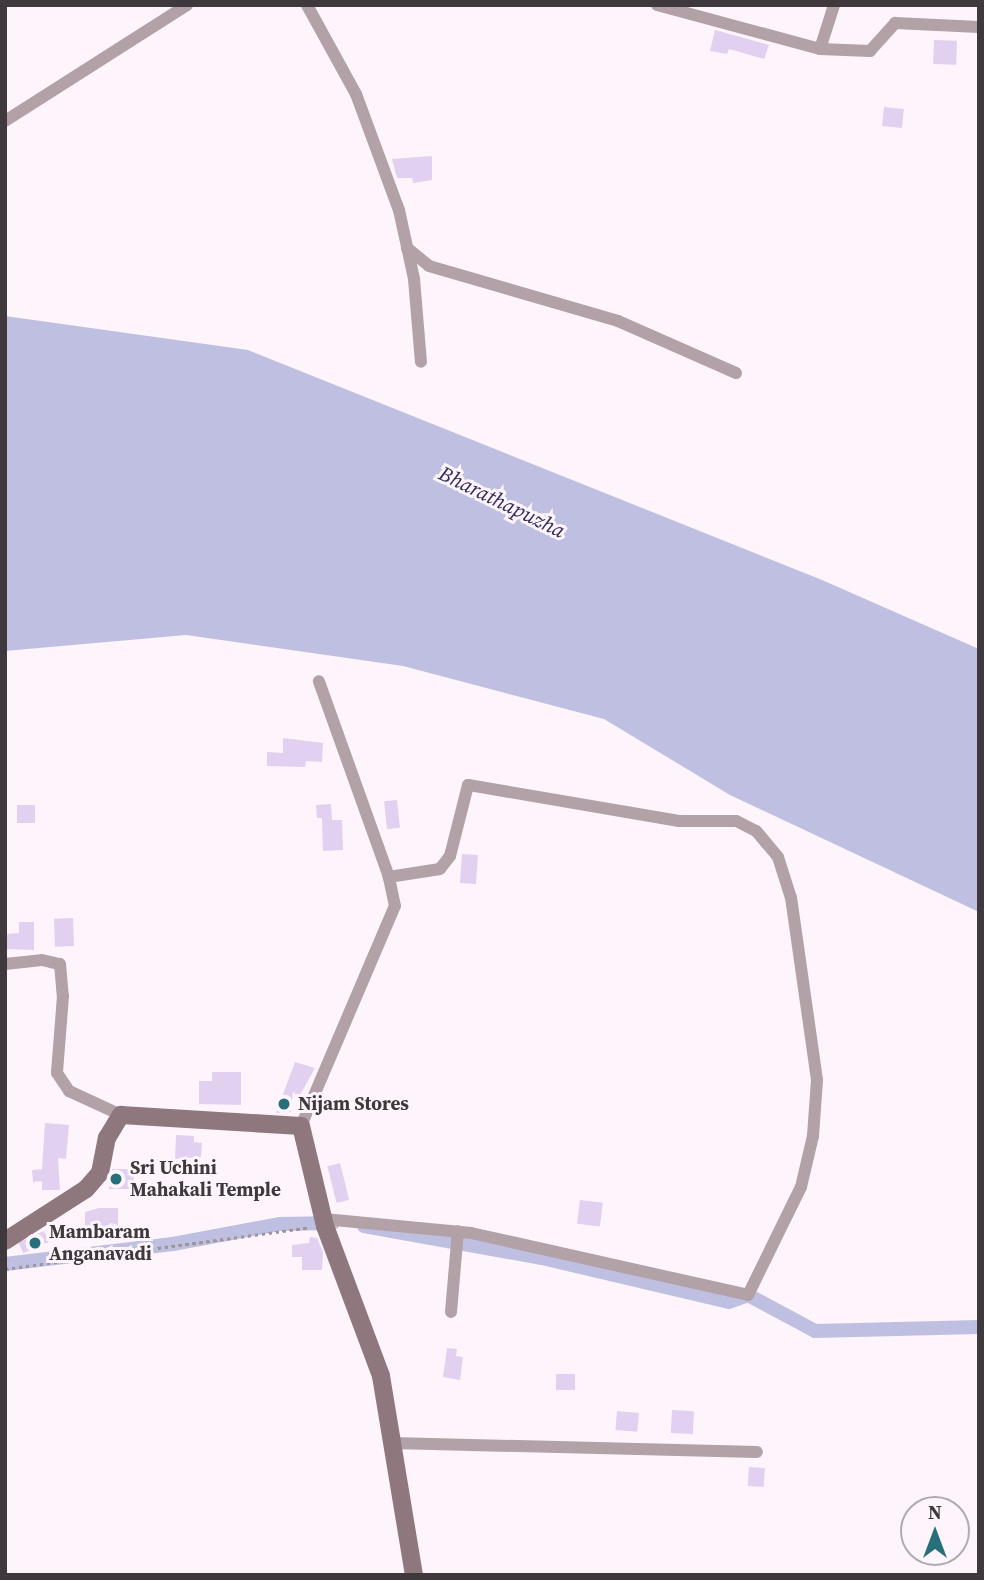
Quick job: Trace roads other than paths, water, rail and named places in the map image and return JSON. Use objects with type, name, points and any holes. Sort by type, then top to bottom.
[{"type":"street","points":[[5,121],[187,5]]},
{"type":"street","points":[[307,5],[356,94],[399,210],[407,248],[421,362]]},
{"type":"street","points":[[657,5],[820,49],[870,51],[895,23],[979,27]]},
{"type":"street","points":[[820,49],[834,5]]},
{"type":"street","points":[[407,248],[429,266],[618,320],[737,373]]},
{"type":"street","points":[[319,681],[390,877],[395,906],[301,1126],[321,1198],[325,1223],[381,1376],[414,1575]]},
{"type":"street","points":[[325,1223],[458,1231],[748,1294],[801,1187],[813,1136],[817,1080],[792,898],[768,842],[736,821],[679,821],[468,785],[450,856],[440,869],[390,877]]},
{"type":"street","points":[[5,964],[42,960],[60,964],[63,996],[57,1073],[69,1091],[121,1115],[301,1126]]},
{"type":"street","points":[[5,1241],[86,1189],[100,1173],[107,1138],[121,1115]]},
{"type":"street","points":[[451,1312],[458,1231]]},
{"type":"street","points":[[392,1443],[757,1452]]},
{"type":"water","name":"Bharathapuzha","points":[[5,316],[248,350],[822,580],[979,649],[979,912],[730,795],[604,719],[403,666],[186,635],[5,651]]},
{"type":"waterway","points":[[5,1264],[173,1244],[280,1224],[333,1223]]},
{"type":"waterway","points":[[364,1226],[542,1258],[729,1302],[748,1295],[815,1331],[979,1327]]},
{"type":"place","name":"Nijam Stores","points":[[284,1104]]},
{"type":"place","name":"Sri Uchini Mahakali Temple","points":[[116,1179]]},
{"type":"place","name":"Mambaram Anganavadi","points":[[35,1243]]}]
